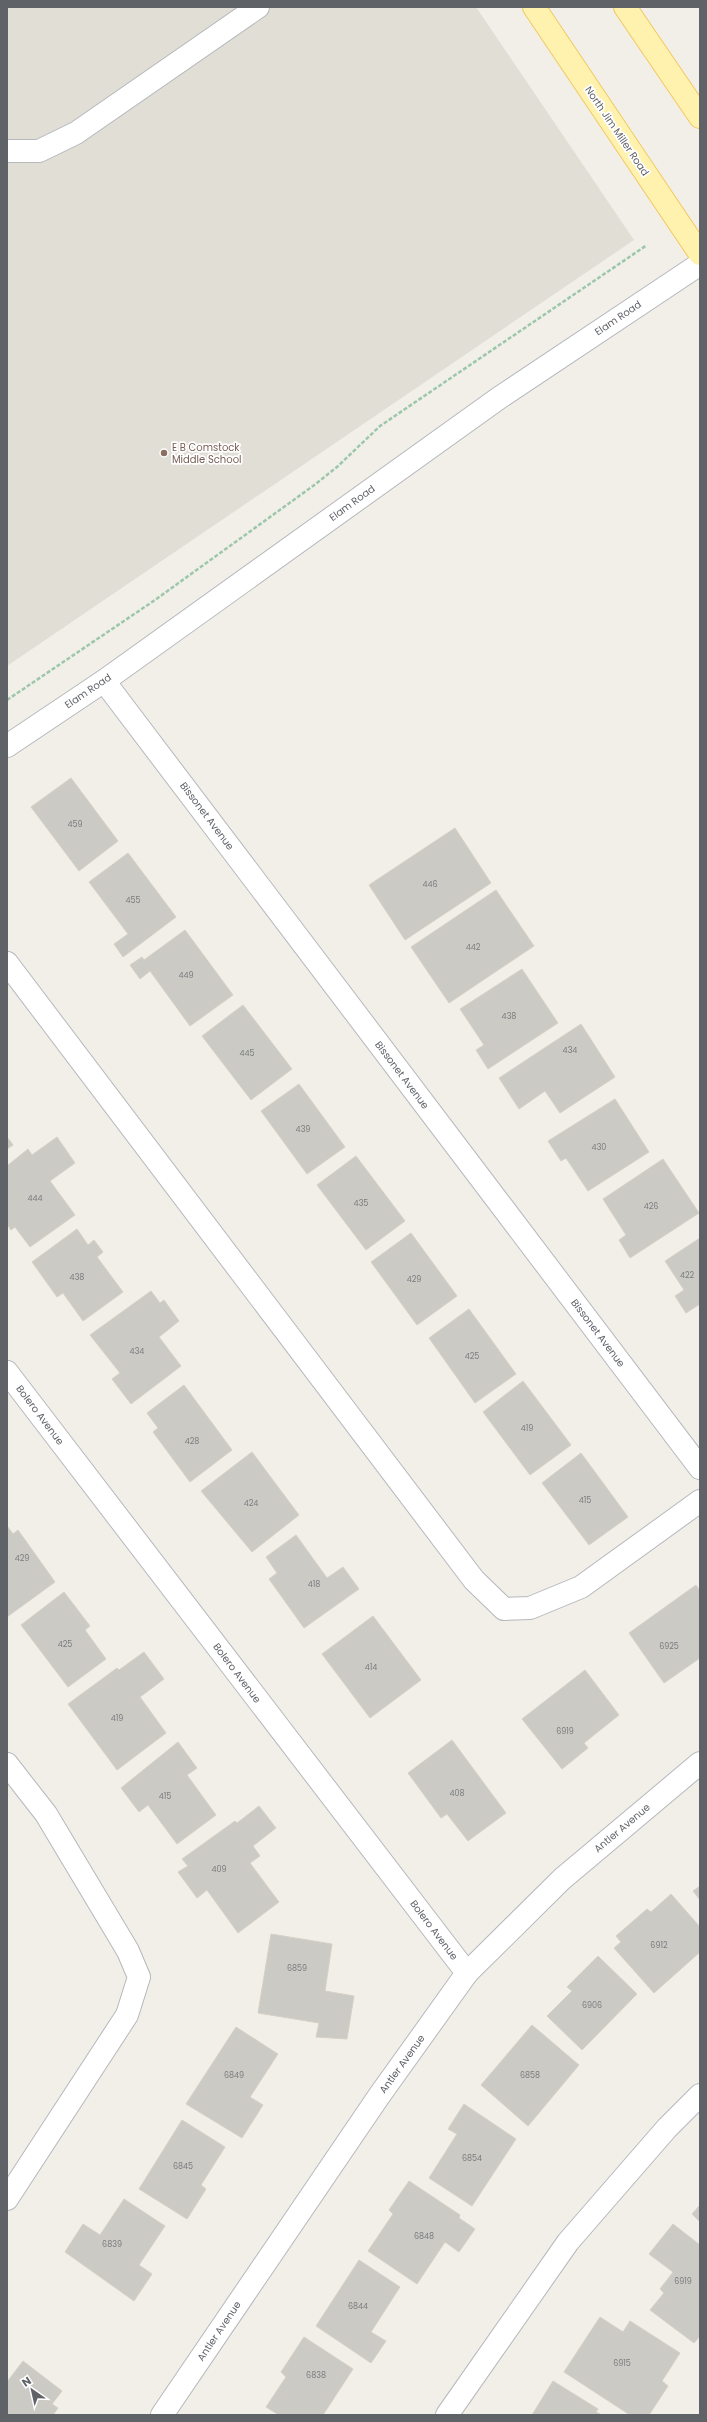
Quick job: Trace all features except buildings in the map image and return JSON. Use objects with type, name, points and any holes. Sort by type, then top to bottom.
[{"type":"main road","name":"North Jim Miller Road","points":[[534,7],[700,254]]},
{"type":"main road","points":[[625,7],[700,117]]},
{"type":"street","points":[[7,151],[39,151],[76,133],[258,7]]},
{"type":"street","name":"Elam Road","points":[[7,746],[104,681],[499,398],[700,264]]},
{"type":"street","name":"Bissonet Avenue","points":[[104,681],[700,1468]]},
{"type":"street","points":[[7,963],[474,1580],[504,1609],[530,1608],[582,1587],[700,1501]]},
{"type":"street","name":"Bolero Avenue","points":[[7,1372],[467,1973]]},
{"type":"street","name":"Antler Avenue","points":[[162,2415],[379,2096],[467,1973],[562,1879],[700,1763]]},
{"type":"street","points":[[7,1764],[46,1814],[128,1951],[139,1977],[127,2015],[7,2199]]},
{"type":"street","points":[[447,2415],[568,2242],[667,2128],[700,2095]]},
{"type":"path","points":[[7,700],[155,600],[313,486],[337,467],[380,426],[647,245]]},
{"type":"shaded area","name":"E B Comstock Middle School","points":[[7,7],[476,7],[634,240],[7,666]]},
{"type":"place","name":"E B Comstock Middle School","points":[[164,453]]}]
